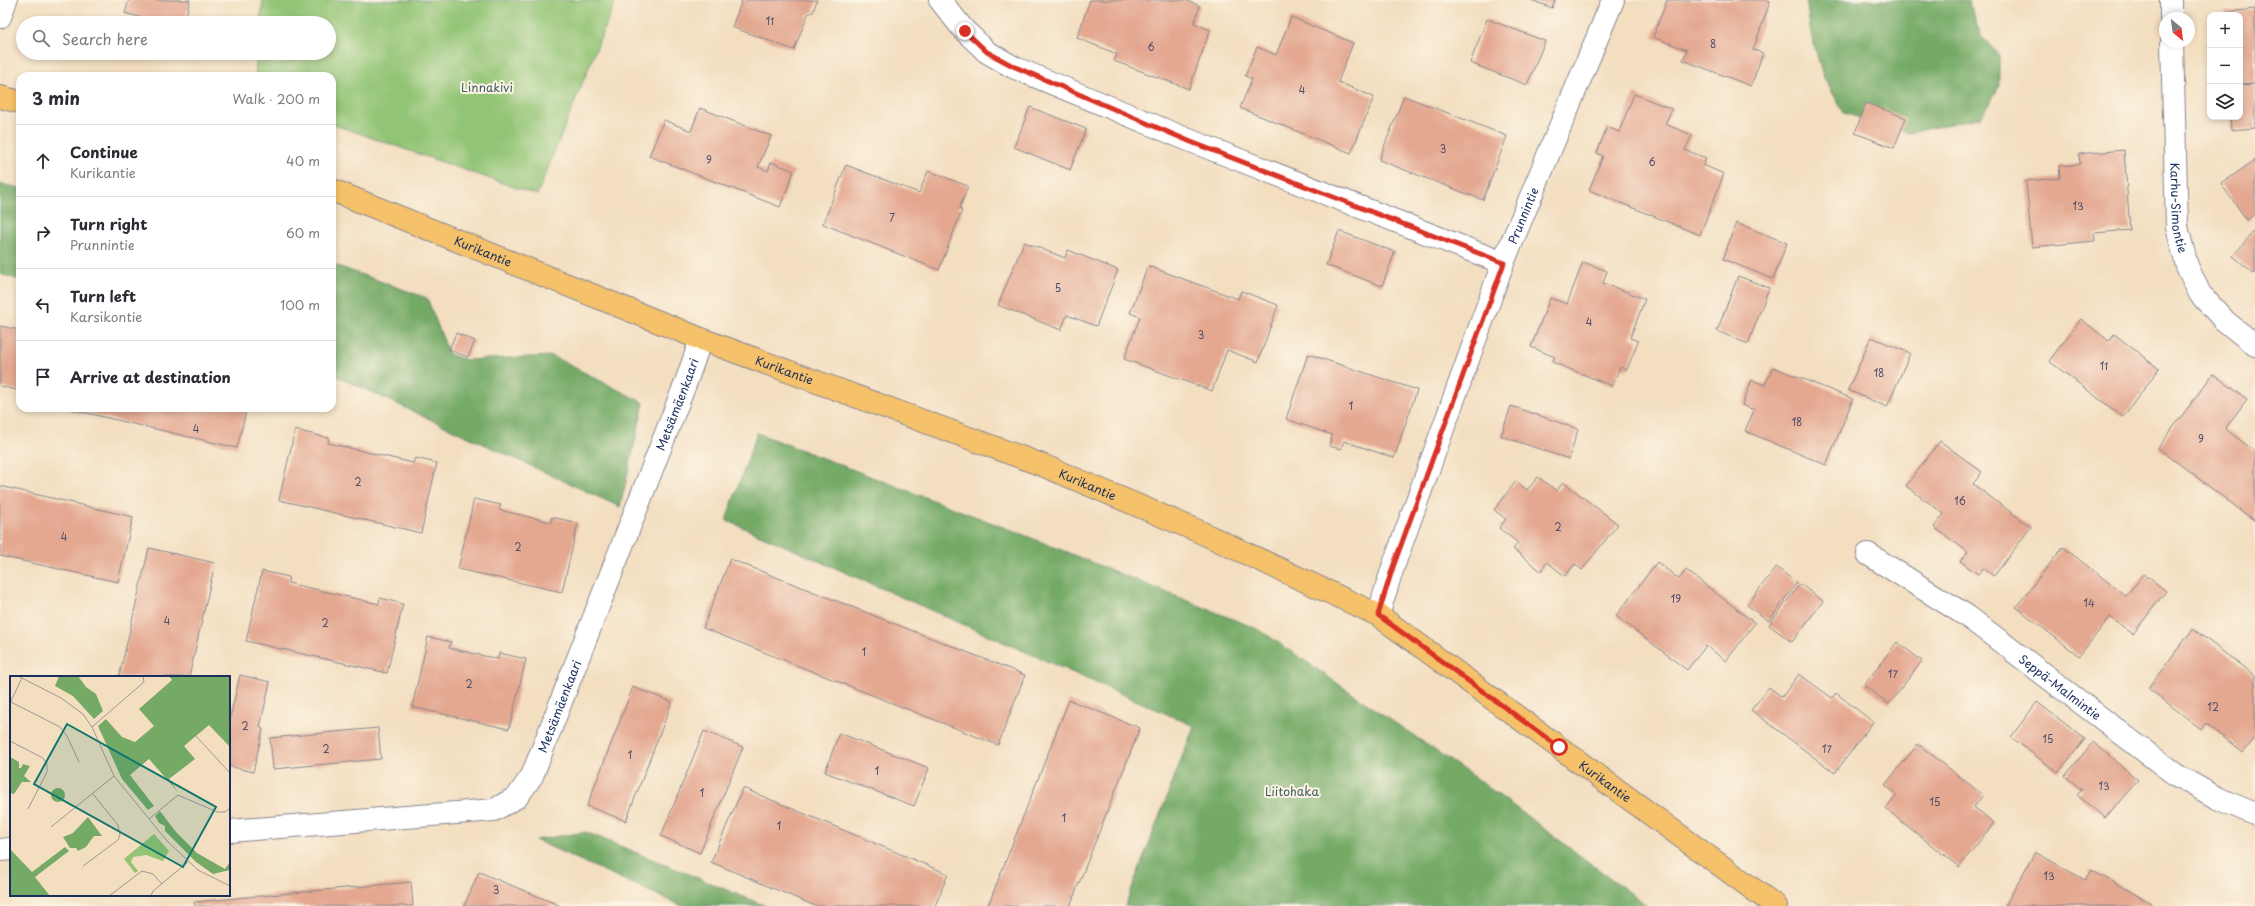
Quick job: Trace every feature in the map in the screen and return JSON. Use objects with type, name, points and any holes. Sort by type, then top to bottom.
[{"type":"main road","points":[[0,96],[16,101]]},
{"type":"main road","name":"Kurikantie","points":[[336,191],[701,339],[1042,465],[1198,531],[1378,615],[1776,906]]},
{"type":"street","points":[[0,17],[6,0]]},
{"type":"street","points":[[940,0],[962,29],[987,52],[1013,66],[1191,142],[1504,263]]},
{"type":"street","name":"Prunnintie","points":[[1378,615],[1393,567],[1504,263],[1613,0]]},
{"type":"street","points":[[2170,0],[2171,12]]},
{"type":"street","name":"Karhu-Simontie","points":[[2172,48],[2177,227],[2187,266],[2200,294],[2225,321],[2255,345]]},
{"type":"street","name":"Metsämäenkaari","points":[[230,832],[494,810],[517,797],[532,776],[686,382],[701,339]]},
{"type":"street","name":"Seppä-Malmintie","points":[[1868,554],[1967,616],[2176,775],[2217,798],[2255,814]]},
{"type":"street","points":[[0,850],[10,849]]},
{"type":"green space","name":"Linnakivi","points":[[263,0],[616,0],[537,195],[336,125],[336,72],[255,72],[256,60],[336,60],[336,16],[261,16]]},
{"type":"green space","points":[[1806,0],[1969,0],[1981,36],[1999,55],[1999,87],[1981,117],[1909,133],[1844,113],[1823,76],[1811,34]]},
{"type":"green space","points":[[0,184],[16,187],[16,279],[0,274]]},
{"type":"green space","points":[[336,265],[427,298],[449,354],[467,360],[552,356],[644,403],[620,507],[336,376]]},
{"type":"green space","name":"Liitohaka","points":[[757,433],[1024,535],[1260,630],[1481,782],[1648,906],[1125,906],[1194,726],[726,520]]},
{"type":"green space","points":[[586,832],[766,906],[682,906],[535,840]]},
{"type":"building","points":[[129,0],[190,0],[186,16],[136,16],[125,13]]},
{"type":"building","points":[[742,0],[817,0],[813,12],[808,14],[794,50],[732,27]]},
{"type":"building","points":[[1090,0],[1185,0],[1200,6],[1194,23],[1210,30],[1189,89],[1114,61],[1117,54],[1077,38]]},
{"type":"building","points":[[1531,0],[1555,0],[1552,8]]},
{"type":"building","points":[[1667,0],[1764,0],[1770,2],[1753,50],[1763,53],[1751,86],[1683,60],[1687,50],[1653,37]]},
{"type":"building","points":[[2255,9],[2255,83],[2243,84],[2243,12],[2225,12]]},
{"type":"building","points":[[1291,17],[1353,43],[1338,82],[1374,97],[1351,153],[1240,108],[1252,79],[1245,76],[1257,47],[1276,55]]},
{"type":"building","points":[[1487,19],[1545,41],[1527,85],[1470,63]]},
{"type":"building","points":[[2255,84],[2255,128],[2231,130],[2230,120],[2243,120],[2243,85]]},
{"type":"building","points":[[1634,94],[1672,109],[1665,124],[1692,135],[1685,150],[1706,158],[1703,165],[1724,174],[1700,235],[1589,190],[1603,156],[1597,153],[1607,127],[1619,132]]},
{"type":"building","points":[[1404,96],[1507,136],[1483,200],[1379,160]]},
{"type":"building","points":[[1866,103],[1906,118],[1894,148],[1855,133]]},
{"type":"building","points":[[1030,107],[1086,129],[1070,170],[1014,147]]},
{"type":"building","points":[[700,108],[771,136],[758,167],[768,171],[771,162],[794,171],[780,207],[649,156],[664,120],[691,131]]},
{"type":"building","points":[[2124,150],[2130,230],[2094,233],[2095,241],[2032,247],[2026,181],[2060,178],[2059,166],[2080,164],[2079,154]]},
{"type":"building","points":[[2255,160],[2255,214],[2247,220],[2221,184]]},
{"type":"building","points":[[846,165],[919,193],[928,171],[968,186],[959,209],[962,210],[939,270],[823,224]]},
{"type":"building","points":[[1736,223],[1787,243],[1773,279],[1723,259]]},
{"type":"building","points":[[2255,230],[2255,274],[2233,256]]},
{"type":"building","points":[[1339,231],[1395,252],[1382,286],[1326,265]]},
{"type":"building","points":[[1024,242],[1065,258],[1068,250],[1118,270],[1096,326],[1067,315],[1061,330],[998,305]]},
{"type":"building","points":[[1583,262],[1607,271],[1603,283],[1645,299],[1630,338],[1638,341],[1627,370],[1620,367],[1612,386],[1552,362],[1555,357],[1531,347],[1550,298],[1567,304]]},
{"type":"building","points":[[1148,266],[1238,299],[1241,291],[1278,305],[1258,362],[1227,350],[1212,391],[1124,359],[1140,317],[1130,313]]},
{"type":"building","points":[[1738,276],[1769,288],[1748,344],[1717,331]]},
{"type":"building","points":[[2081,319],[2109,341],[2114,334],[2159,369],[2123,417],[2049,361]]},
{"type":"building","points":[[0,326],[16,329],[16,390],[0,386]]},
{"type":"building","points":[[456,333],[475,341],[468,357],[449,350]]},
{"type":"building","points":[[1871,337],[1910,353],[1887,407],[1848,390]]},
{"type":"building","points":[[1308,354],[1417,390],[1394,458],[1344,441],[1341,449],[1329,446],[1332,435],[1286,419]]},
{"type":"building","points":[[1773,367],[1853,399],[1826,465],[1745,431],[1754,410],[1742,405],[1752,380],[1765,385]]},
{"type":"building","points":[[2213,374],[2247,399],[2225,429],[2255,451],[2255,521],[2158,448]]},
{"type":"building","points":[[1511,406],[1578,429],[1569,459],[1501,436]]},
{"type":"building","points":[[82,412],[246,412],[237,448]]},
{"type":"building","points":[[295,430],[329,438],[328,443],[413,463],[415,458],[437,463],[421,533],[279,500]]},
{"type":"building","points":[[1940,441],[1982,472],[1973,484],[2031,527],[1994,576],[1983,568],[1978,574],[1960,561],[1968,552],[1934,527],[1944,514],[1906,486]]},
{"type":"building","points":[[1538,477],[1557,491],[1563,482],[1618,524],[1582,570],[1575,564],[1565,576],[1547,562],[1541,571],[1513,549],[1518,543],[1499,528],[1506,519],[1494,510],[1516,481],[1527,490]]},
{"type":"building","points":[[0,486],[133,517],[118,582],[0,556]]},
{"type":"building","points":[[474,499],[501,505],[499,510],[551,522],[552,517],[578,523],[562,592],[458,569]]},
{"type":"building","points":[[2063,547],[2126,596],[2144,574],[2166,591],[2133,634],[2110,617],[2079,656],[2016,607]]},
{"type":"building","points":[[149,548],[215,563],[189,676],[119,676]]},
{"type":"building","points":[[730,559],[1025,675],[998,745],[703,628]]},
{"type":"building","points":[[1657,562],[1679,579],[1686,570],[1755,623],[1726,661],[1706,646],[1687,670],[1616,616]]},
{"type":"building","points":[[1776,567],[1797,583],[1769,621],[1747,605]]},
{"type":"building","points":[[262,571],[289,577],[288,583],[379,604],[380,598],[403,604],[387,673],[246,641]]},
{"type":"building","points":[[1800,584],[1823,601],[1792,642],[1769,625]]},
{"type":"building","points":[[2193,629],[2255,676],[2255,738],[2243,753],[2206,723],[2201,729],[2148,688]]},
{"type":"building","points":[[428,637],[451,642],[449,648],[498,659],[499,653],[526,659],[509,729],[412,707]]},
{"type":"building","points":[[1897,642],[1922,661],[1889,704],[1864,685]]},
{"type":"building","points":[[1799,674],[1832,698],[1836,693],[1873,722],[1835,773],[1751,710],[1769,687],[1782,697]]},
{"type":"building","points":[[240,675],[270,682],[260,727],[263,729],[253,772],[230,766],[230,718]]},
{"type":"building","points":[[633,687],[672,702],[626,821],[587,806]]},
{"type":"building","points":[[1069,700],[1140,728],[1070,906],[988,906]]},
{"type":"building","points":[[2037,702],[2085,739],[2058,773],[2011,737]]},
{"type":"building","points":[[378,728],[381,759],[273,769],[270,738]]},
{"type":"building","points":[[704,731],[743,747],[700,853],[661,836]]},
{"type":"building","points":[[839,733],[929,768],[914,806],[825,772]]},
{"type":"building","points":[[2093,742],[2138,780],[2105,818],[2077,795],[2082,790],[2065,776]]},
{"type":"building","points":[[1918,744],[1983,795],[1974,807],[1994,823],[1959,867],[1886,809],[1897,795],[1885,785]]},
{"type":"building","points":[[743,788],[948,874],[935,906],[815,906],[711,862]]},
{"type":"building","points":[[2035,852],[2085,880],[2091,870],[2151,903],[2150,906],[2005,906]]},
{"type":"building","points":[[479,872],[561,906],[464,906]]},
{"type":"building","points":[[411,882],[413,906],[195,906],[194,902]]},
{"type":"route","points":[[965,31],[987,52],[1013,66],[1191,142],[1504,263],[1393,567],[1378,615],[1559,747]]}]
